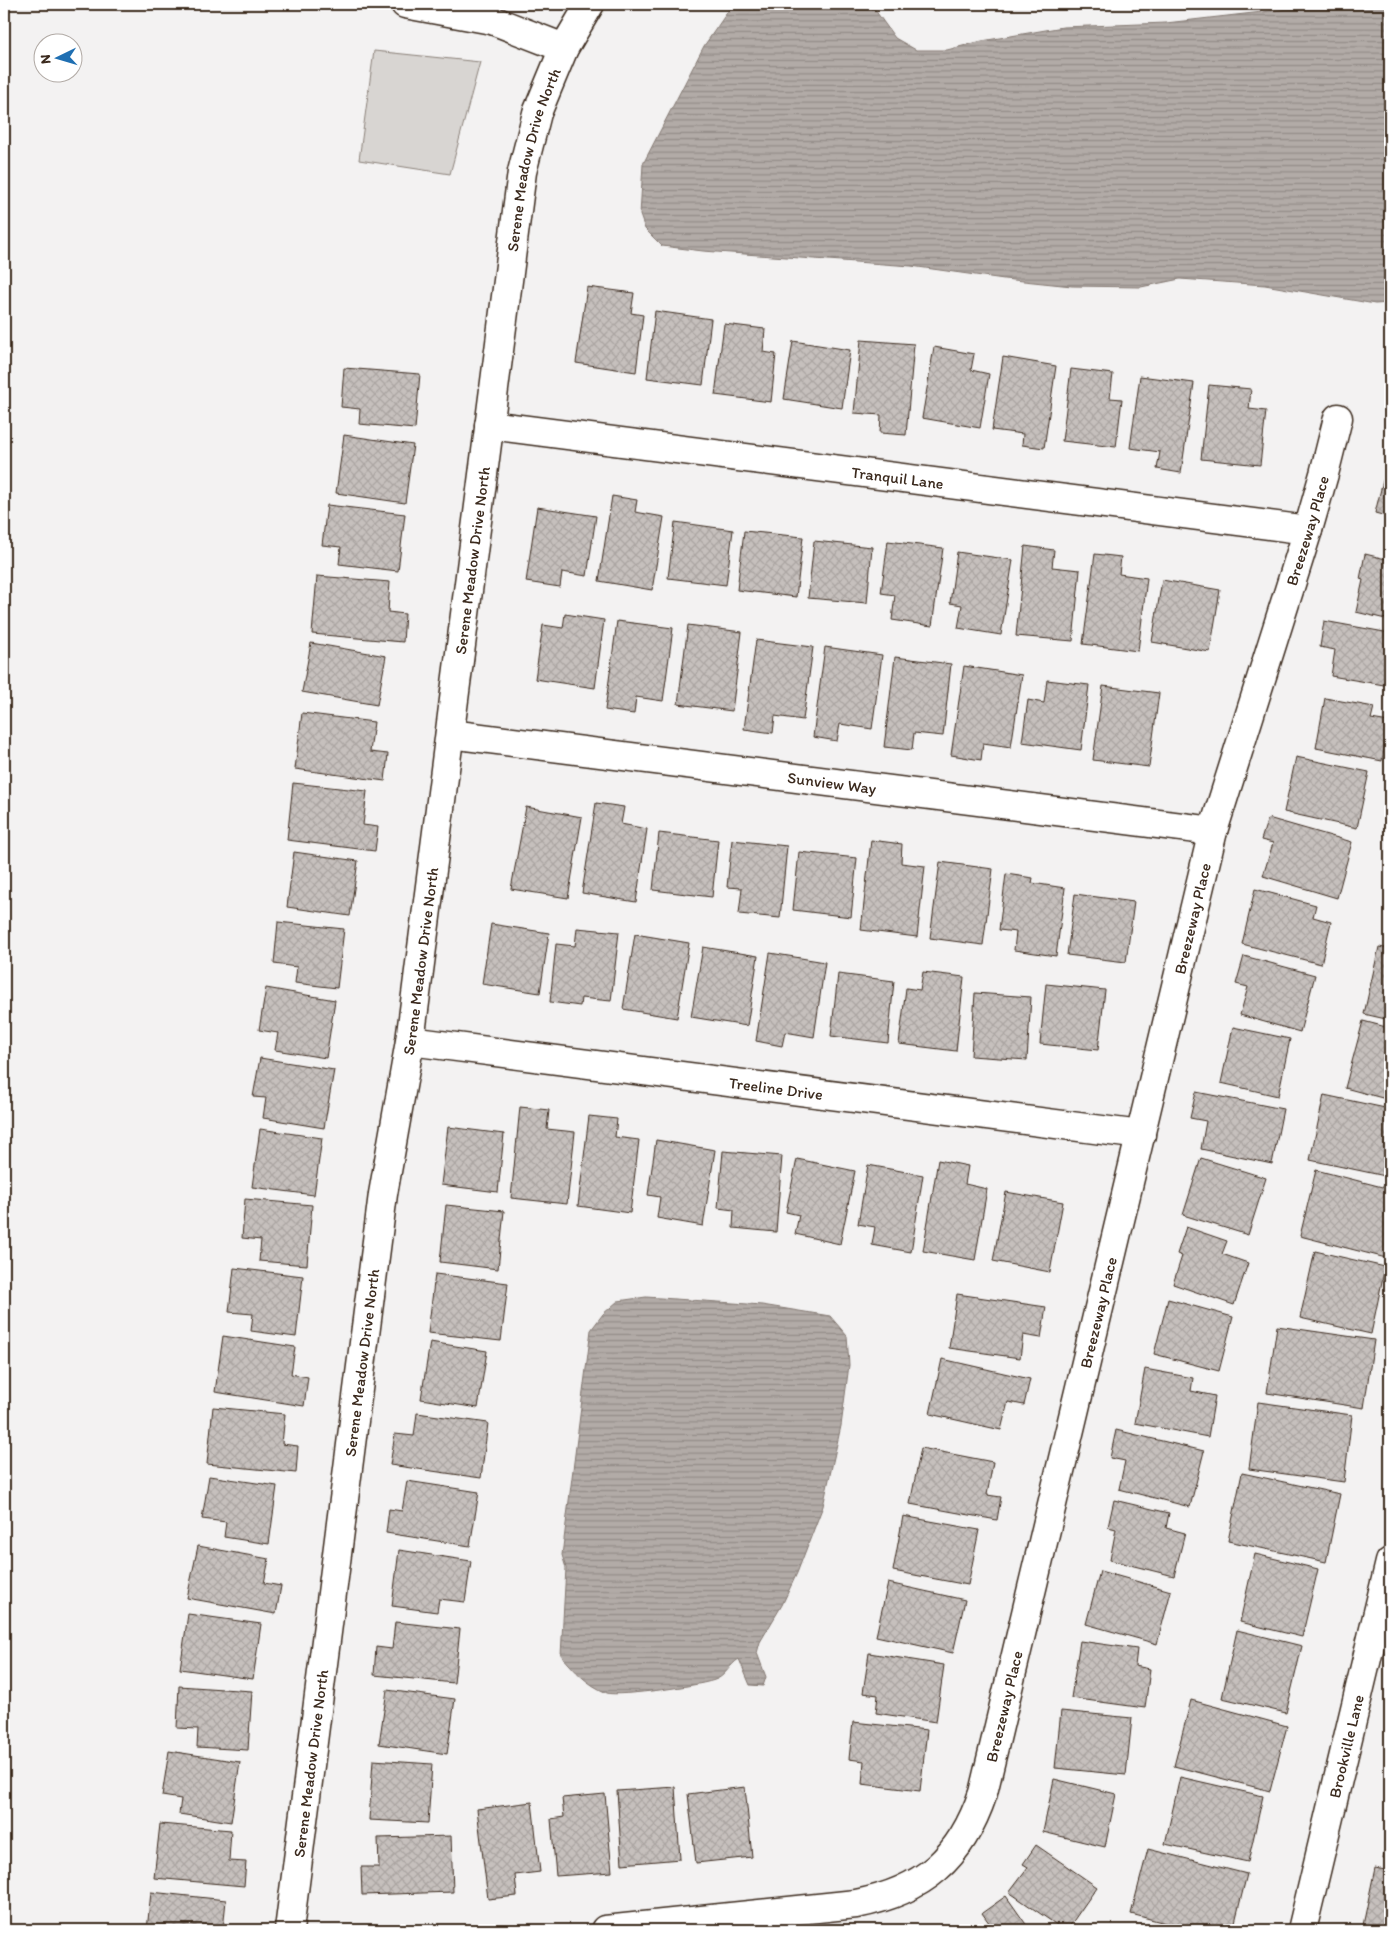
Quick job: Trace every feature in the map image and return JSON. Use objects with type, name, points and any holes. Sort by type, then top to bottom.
[{"type":"street","points":[[405,4],[492,20],[564,48]]},
{"type":"street","name":"Serene Meadow Drive North","points":[[289,1930],[383,1194],[410,1041],[522,172],[538,113],[564,48],[590,4]]},
{"type":"street","name":"Breezeway Place","points":[[605,1930],[637,1929],[881,1900],[905,1890],[927,1877],[958,1846],[975,1818],[983,1794],[1214,831],[1308,530],[1338,418]]},
{"type":"street","name":"Tranquil Lane","points":[[490,425],[1308,530]]},
{"type":"street","name":"Sunview Way","points":[[450,734],[1214,831]]},
{"type":"street","name":"Treeline Drive","points":[[410,1041],[1141,1135]]},
{"type":"street","name":"Brookville Lane","points":[[1302,1930],[1390,1562]]},
{"type":"shaded area","points":[[733,4],[866,4],[875,10],[895,38],[916,50],[947,50],[982,41],[1063,27],[1166,23],[1332,4],[1390,4],[1390,303],[1375,304],[1265,285],[1180,279],[1141,287],[1072,286],[911,266],[703,251],[662,246],[645,229],[640,215],[643,164],[704,46]]},
{"type":"shaded area","points":[[374,51],[480,62],[450,174],[359,160]]},
{"type":"shaded area","points":[[646,1297],[762,1305],[830,1316],[847,1336],[849,1365],[841,1426],[823,1506],[797,1573],[782,1605],[760,1642],[757,1653],[766,1677],[763,1686],[750,1685],[739,1659],[720,1677],[710,1681],[643,1692],[607,1693],[587,1682],[561,1655],[566,1568],[562,1555],[591,1330],[603,1314],[618,1301]]},
{"type":"building","points":[[587,287],[634,293],[631,313],[643,315],[636,372],[576,363]]},
{"type":"building","points":[[655,311],[711,319],[703,385],[647,378]]},
{"type":"building","points":[[724,324],[765,329],[763,352],[776,354],[771,402],[715,395]]},
{"type":"building","points":[[861,340],[914,344],[906,435],[880,433],[881,415],[854,413]]},
{"type":"building","points":[[793,341],[850,350],[842,408],[784,399]]},
{"type":"building","points":[[934,347],[974,354],[971,370],[989,374],[980,428],[922,418]]},
{"type":"building","points":[[1003,357],[1056,366],[1044,448],[1022,445],[1023,434],[992,430]]},
{"type":"building","points":[[344,368],[420,374],[415,429],[359,424],[360,409],[341,407]]},
{"type":"building","points":[[1071,369],[1113,374],[1110,398],[1122,399],[1116,447],[1062,441]]},
{"type":"building","points":[[1140,376],[1194,383],[1181,473],[1157,469],[1160,452],[1130,448]]},
{"type":"building","points":[[1209,385],[1251,389],[1249,409],[1266,411],[1260,465],[1201,459]]},
{"type":"building","points":[[344,435],[413,445],[405,503],[336,493]]},
{"type":"building","points":[[1387,465],[1390,466],[1390,517],[1375,513]]},
{"type":"building","points":[[612,496],[637,500],[635,512],[664,517],[652,590],[599,581]]},
{"type":"building","points":[[327,505],[405,514],[398,571],[339,564],[341,547],[322,545]]},
{"type":"building","points":[[537,507],[596,516],[587,576],[562,572],[560,587],[526,582]]},
{"type":"building","points":[[675,522],[733,530],[726,585],[668,578]]},
{"type":"building","points":[[744,531],[803,537],[796,597],[737,590]]},
{"type":"building","points":[[814,541],[872,547],[867,603],[808,598]]},
{"type":"building","points":[[888,541],[943,548],[932,626],[892,620],[895,595],[881,593]]},
{"type":"building","points":[[1025,546],[1054,550],[1052,567],[1080,570],[1073,641],[1016,636]]},
{"type":"building","points":[[957,552],[1013,560],[1001,635],[958,628],[962,605],[950,603]]},
{"type":"building","points":[[1095,554],[1121,557],[1119,574],[1147,578],[1138,651],[1083,644]]},
{"type":"building","points":[[1365,554],[1390,560],[1390,620],[1356,612],[1363,580],[1360,579]]},
{"type":"building","points":[[317,576],[390,582],[388,612],[405,614],[403,642],[312,634]]},
{"type":"building","points":[[1162,580],[1220,590],[1210,652],[1152,642]]},
{"type":"building","points":[[565,614],[604,620],[595,688],[535,679],[543,625],[563,628]]},
{"type":"building","points":[[617,621],[673,628],[663,701],[636,697],[634,714],[605,710]]},
{"type":"building","points":[[1324,621],[1390,633],[1390,686],[1331,676],[1335,650],[1320,647]]},
{"type":"building","points":[[688,625],[742,632],[732,711],[678,704]]},
{"type":"building","points":[[756,640],[813,647],[803,720],[775,716],[773,733],[744,729]]},
{"type":"building","points":[[311,643],[386,656],[377,705],[302,692]]},
{"type":"building","points":[[825,647],[882,655],[872,729],[840,724],[837,741],[813,737]]},
{"type":"building","points":[[895,657],[951,664],[943,736],[914,733],[912,750],[884,747]]},
{"type":"building","points":[[964,666],[1022,675],[1011,747],[983,743],[981,760],[951,755]]},
{"type":"building","points":[[1047,680],[1089,685],[1081,750],[1022,742],[1028,700],[1044,703]]},
{"type":"building","points":[[1103,686],[1159,693],[1149,767],[1093,760]]},
{"type":"building","points":[[1325,698],[1374,707],[1371,719],[1389,722],[1382,761],[1316,748]]},
{"type":"building","points":[[302,713],[374,722],[370,752],[388,754],[385,781],[295,769]]},
{"type":"building","points":[[1296,757],[1369,772],[1357,828],[1284,812]]},
{"type":"building","points":[[293,783],[367,791],[363,825],[378,827],[375,851],[287,840]]},
{"type":"building","points":[[596,803],[624,807],[621,824],[647,829],[636,902],[582,893]]},
{"type":"building","points":[[526,807],[582,817],[568,898],[511,889]]},
{"type":"building","points":[[1268,818],[1352,842],[1337,898],[1263,876],[1273,843],[1261,840]]},
{"type":"building","points":[[659,833],[718,840],[712,897],[653,890]]},
{"type":"building","points":[[732,840],[787,846],[780,918],[739,914],[742,888],[727,887]]},
{"type":"building","points":[[871,840],[902,844],[901,863],[925,866],[917,937],[861,930]]},
{"type":"building","points":[[294,852],[358,861],[350,916],[287,907]]},
{"type":"building","points":[[799,852],[857,858],[851,917],[793,910]]},
{"type":"building","points":[[940,862],[993,869],[983,945],[930,938]]},
{"type":"building","points":[[1006,874],[1033,878],[1032,883],[1065,888],[1056,956],[1014,950],[1016,932],[999,930]]},
{"type":"building","points":[[1255,889],[1316,905],[1313,917],[1331,922],[1321,964],[1242,944]]},
{"type":"building","points":[[1075,894],[1134,902],[1126,962],[1067,955]]},
{"type":"building","points":[[278,922],[344,929],[337,988],[295,983],[297,967],[274,964]]},
{"type":"building","points":[[491,924],[549,933],[540,993],[482,984]]},
{"type":"building","points":[[577,928],[619,932],[611,1001],[581,998],[580,1006],[550,1002],[556,944],[575,946]]},
{"type":"building","points":[[635,934],[689,943],[677,1018],[623,1009]]},
{"type":"building","points":[[703,947],[758,956],[747,1026],[691,1017]]},
{"type":"building","points":[[1379,947],[1390,949],[1390,1020],[1364,1014]]},
{"type":"building","points":[[770,953],[825,962],[814,1037],[785,1032],[782,1046],[756,1041]]},
{"type":"building","points":[[1244,956],[1315,975],[1300,1032],[1240,1015],[1248,987],[1236,984]]},
{"type":"building","points":[[923,972],[964,977],[956,1051],[899,1044],[906,988],[920,990]]},
{"type":"building","points":[[838,974],[894,981],[888,1043],[831,1036]]},
{"type":"building","points":[[1046,984],[1105,990],[1098,1050],[1040,1044]]},
{"type":"building","points":[[266,988],[335,1000],[326,1058],[275,1050],[278,1033],[259,1030]]},
{"type":"building","points":[[975,993],[1031,997],[1027,1060],[971,1056]]},
{"type":"building","points":[[1363,1021],[1390,1028],[1390,1100],[1345,1088]]},
{"type":"building","points":[[1233,1027],[1290,1039],[1278,1096],[1221,1083]]},
{"type":"building","points":[[260,1058],[334,1070],[324,1128],[263,1118],[266,1098],[253,1097]]},
{"type":"building","points":[[1196,1092],[1283,1109],[1272,1164],[1201,1149],[1206,1121],[1190,1118]]},
{"type":"building","points":[[1324,1095],[1390,1109],[1390,1177],[1310,1160]]},
{"type":"building","points":[[520,1107],[549,1110],[547,1129],[575,1132],[567,1204],[511,1198]]},
{"type":"building","points":[[589,1116],[617,1119],[615,1137],[639,1140],[630,1213],[578,1206]]},
{"type":"building","points":[[448,1127],[504,1134],[498,1192],[441,1185]]},
{"type":"building","points":[[260,1129],[322,1138],[314,1195],[252,1187]]},
{"type":"building","points":[[656,1140],[715,1150],[703,1226],[657,1218],[660,1197],[648,1195]]},
{"type":"building","points":[[723,1151],[782,1156],[776,1232],[733,1228],[734,1210],[718,1208]]},
{"type":"building","points":[[1201,1158],[1266,1178],[1248,1235],[1183,1215]]},
{"type":"building","points":[[797,1159],[855,1171],[840,1244],[795,1234],[799,1215],[786,1212]]},
{"type":"building","points":[[938,1160],[968,1166],[965,1184],[987,1189],[975,1260],[923,1251]]},
{"type":"building","points":[[868,1165],[923,1175],[911,1252],[872,1245],[875,1227],[858,1224]]},
{"type":"building","points":[[1316,1170],[1390,1189],[1390,1259],[1300,1236]]},
{"type":"building","points":[[1006,1192],[1063,1202],[1050,1272],[993,1261]]},
{"type":"building","points":[[245,1199],[312,1205],[307,1265],[259,1261],[261,1240],[242,1238]]},
{"type":"building","points":[[446,1205],[504,1211],[498,1269],[440,1262]]},
{"type":"building","points":[[1186,1227],[1227,1241],[1222,1254],[1248,1263],[1234,1305],[1173,1284],[1182,1256],[1177,1254]]},
{"type":"building","points":[[1315,1251],[1385,1267],[1371,1334],[1300,1318]]},
{"type":"building","points":[[234,1268],[303,1276],[296,1337],[251,1331],[253,1314],[229,1312]]},
{"type":"building","points":[[435,1274],[508,1283],[501,1341],[428,1333]]},
{"type":"building","points":[[957,1294],[1046,1307],[1041,1338],[1023,1335],[1020,1358],[949,1348]]},
{"type":"building","points":[[1168,1299],[1233,1317],[1219,1371],[1154,1354]]},
{"type":"building","points":[[1277,1326],[1374,1340],[1364,1408],[1267,1393]]},
{"type":"building","points":[[223,1336],[295,1347],[291,1374],[308,1377],[304,1406],[215,1392]]},
{"type":"building","points":[[430,1342],[487,1351],[478,1408],[421,1399]]},
{"type":"building","points":[[942,1359],[1030,1379],[1024,1405],[1008,1402],[1001,1430],[930,1414]]},
{"type":"building","points":[[1145,1369],[1193,1378],[1191,1391],[1215,1396],[1208,1437],[1135,1423]]},
{"type":"building","points":[[1258,1402],[1352,1415],[1344,1482],[1249,1469]]},
{"type":"building","points":[[213,1407],[285,1414],[282,1444],[298,1446],[296,1473],[207,1464]]},
{"type":"building","points":[[417,1413],[488,1423],[481,1478],[390,1465],[395,1434],[414,1436]]},
{"type":"building","points":[[1116,1430],[1204,1451],[1190,1507],[1119,1489],[1125,1461],[1110,1458]]},
{"type":"building","points":[[921,1448],[993,1462],[987,1495],[1001,1497],[997,1520],[910,1504]]},
{"type":"building","points":[[1242,1473],[1340,1494],[1326,1562],[1228,1541]]},
{"type":"building","points":[[209,1476],[277,1486],[269,1544],[224,1537],[226,1522],[202,1519]]},
{"type":"building","points":[[407,1481],[479,1492],[470,1546],[386,1533],[389,1509],[402,1511]]},
{"type":"building","points":[[1114,1500],[1169,1513],[1166,1528],[1185,1533],[1174,1576],[1110,1560],[1116,1529],[1108,1527]]},
{"type":"building","points":[[903,1516],[979,1530],[968,1585],[893,1571]]},
{"type":"building","points":[[198,1546],[269,1559],[264,1583],[281,1586],[276,1614],[187,1598]]},
{"type":"building","points":[[399,1550],[471,1561],[465,1602],[439,1599],[437,1612],[392,1606]]},
{"type":"building","points":[[1255,1554],[1318,1569],[1302,1637],[1240,1622]]},
{"type":"building","points":[[1100,1571],[1171,1591],[1157,1644],[1086,1624]]},
{"type":"building","points":[[888,1583],[965,1600],[953,1653],[876,1636]]},
{"type":"building","points":[[188,1614],[261,1624],[253,1679],[180,1669]]},
{"type":"building","points":[[395,1622],[460,1629],[454,1683],[374,1675],[376,1647],[392,1649]]},
{"type":"building","points":[[1237,1630],[1302,1646],[1286,1713],[1222,1698]]},
{"type":"building","points":[[1080,1641],[1137,1649],[1135,1666],[1150,1669],[1145,1708],[1071,1698]]},
{"type":"building","points":[[869,1653],[944,1665],[936,1722],[876,1713],[878,1695],[863,1693]]},
{"type":"building","points":[[179,1686],[252,1691],[248,1750],[197,1747],[198,1729],[177,1728]]},
{"type":"building","points":[[387,1690],[455,1699],[447,1754],[379,1744]]},
{"type":"building","points":[[1191,1700],[1287,1726],[1270,1791],[1174,1766]]},
{"type":"building","points":[[1061,1711],[1132,1718],[1126,1775],[1055,1768]]},
{"type":"building","points":[[853,1722],[927,1730],[920,1791],[862,1784],[864,1761],[849,1759]]},
{"type":"building","points":[[169,1751],[240,1762],[231,1822],[179,1814],[181,1799],[162,1796]]},
{"type":"building","points":[[373,1760],[432,1764],[428,1823],[369,1820]]},
{"type":"building","points":[[1180,1777],[1263,1796],[1248,1862],[1165,1844]]},
{"type":"building","points":[[1054,1779],[1116,1794],[1105,1847],[1043,1832]]},
{"type":"building","points":[[675,1787],[680,1859],[622,1864],[617,1791]]},
{"type":"building","points":[[745,1787],[752,1857],[696,1863],[688,1794]]},
{"type":"building","points":[[605,1794],[612,1872],[556,1876],[551,1819],[564,1817],[562,1798]]},
{"type":"building","points":[[532,1802],[540,1872],[515,1875],[517,1896],[488,1899],[477,1809]]},
{"type":"building","points":[[160,1824],[231,1830],[229,1861],[246,1862],[244,1886],[154,1878]]},
{"type":"building","points":[[1390,1824],[1390,1860],[1383,1859]]},
{"type":"building","points":[[451,1836],[453,1892],[362,1895],[361,1867],[379,1867],[378,1838]]},
{"type":"building","points":[[1036,1845],[1097,1887],[1067,1930],[1064,1930],[1009,1892],[1028,1867],[1023,1864]]},
{"type":"building","points":[[1148,1849],[1247,1874],[1233,1930],[1192,1930],[1131,1914]]},
{"type":"building","points":[[1375,1868],[1390,1871],[1390,1930],[1362,1930]]},
{"type":"building","points":[[151,1892],[226,1900],[223,1930],[147,1930]]},
{"type":"building","points":[[1006,1896],[1030,1930],[987,1930],[992,1927],[982,1913]]}]
